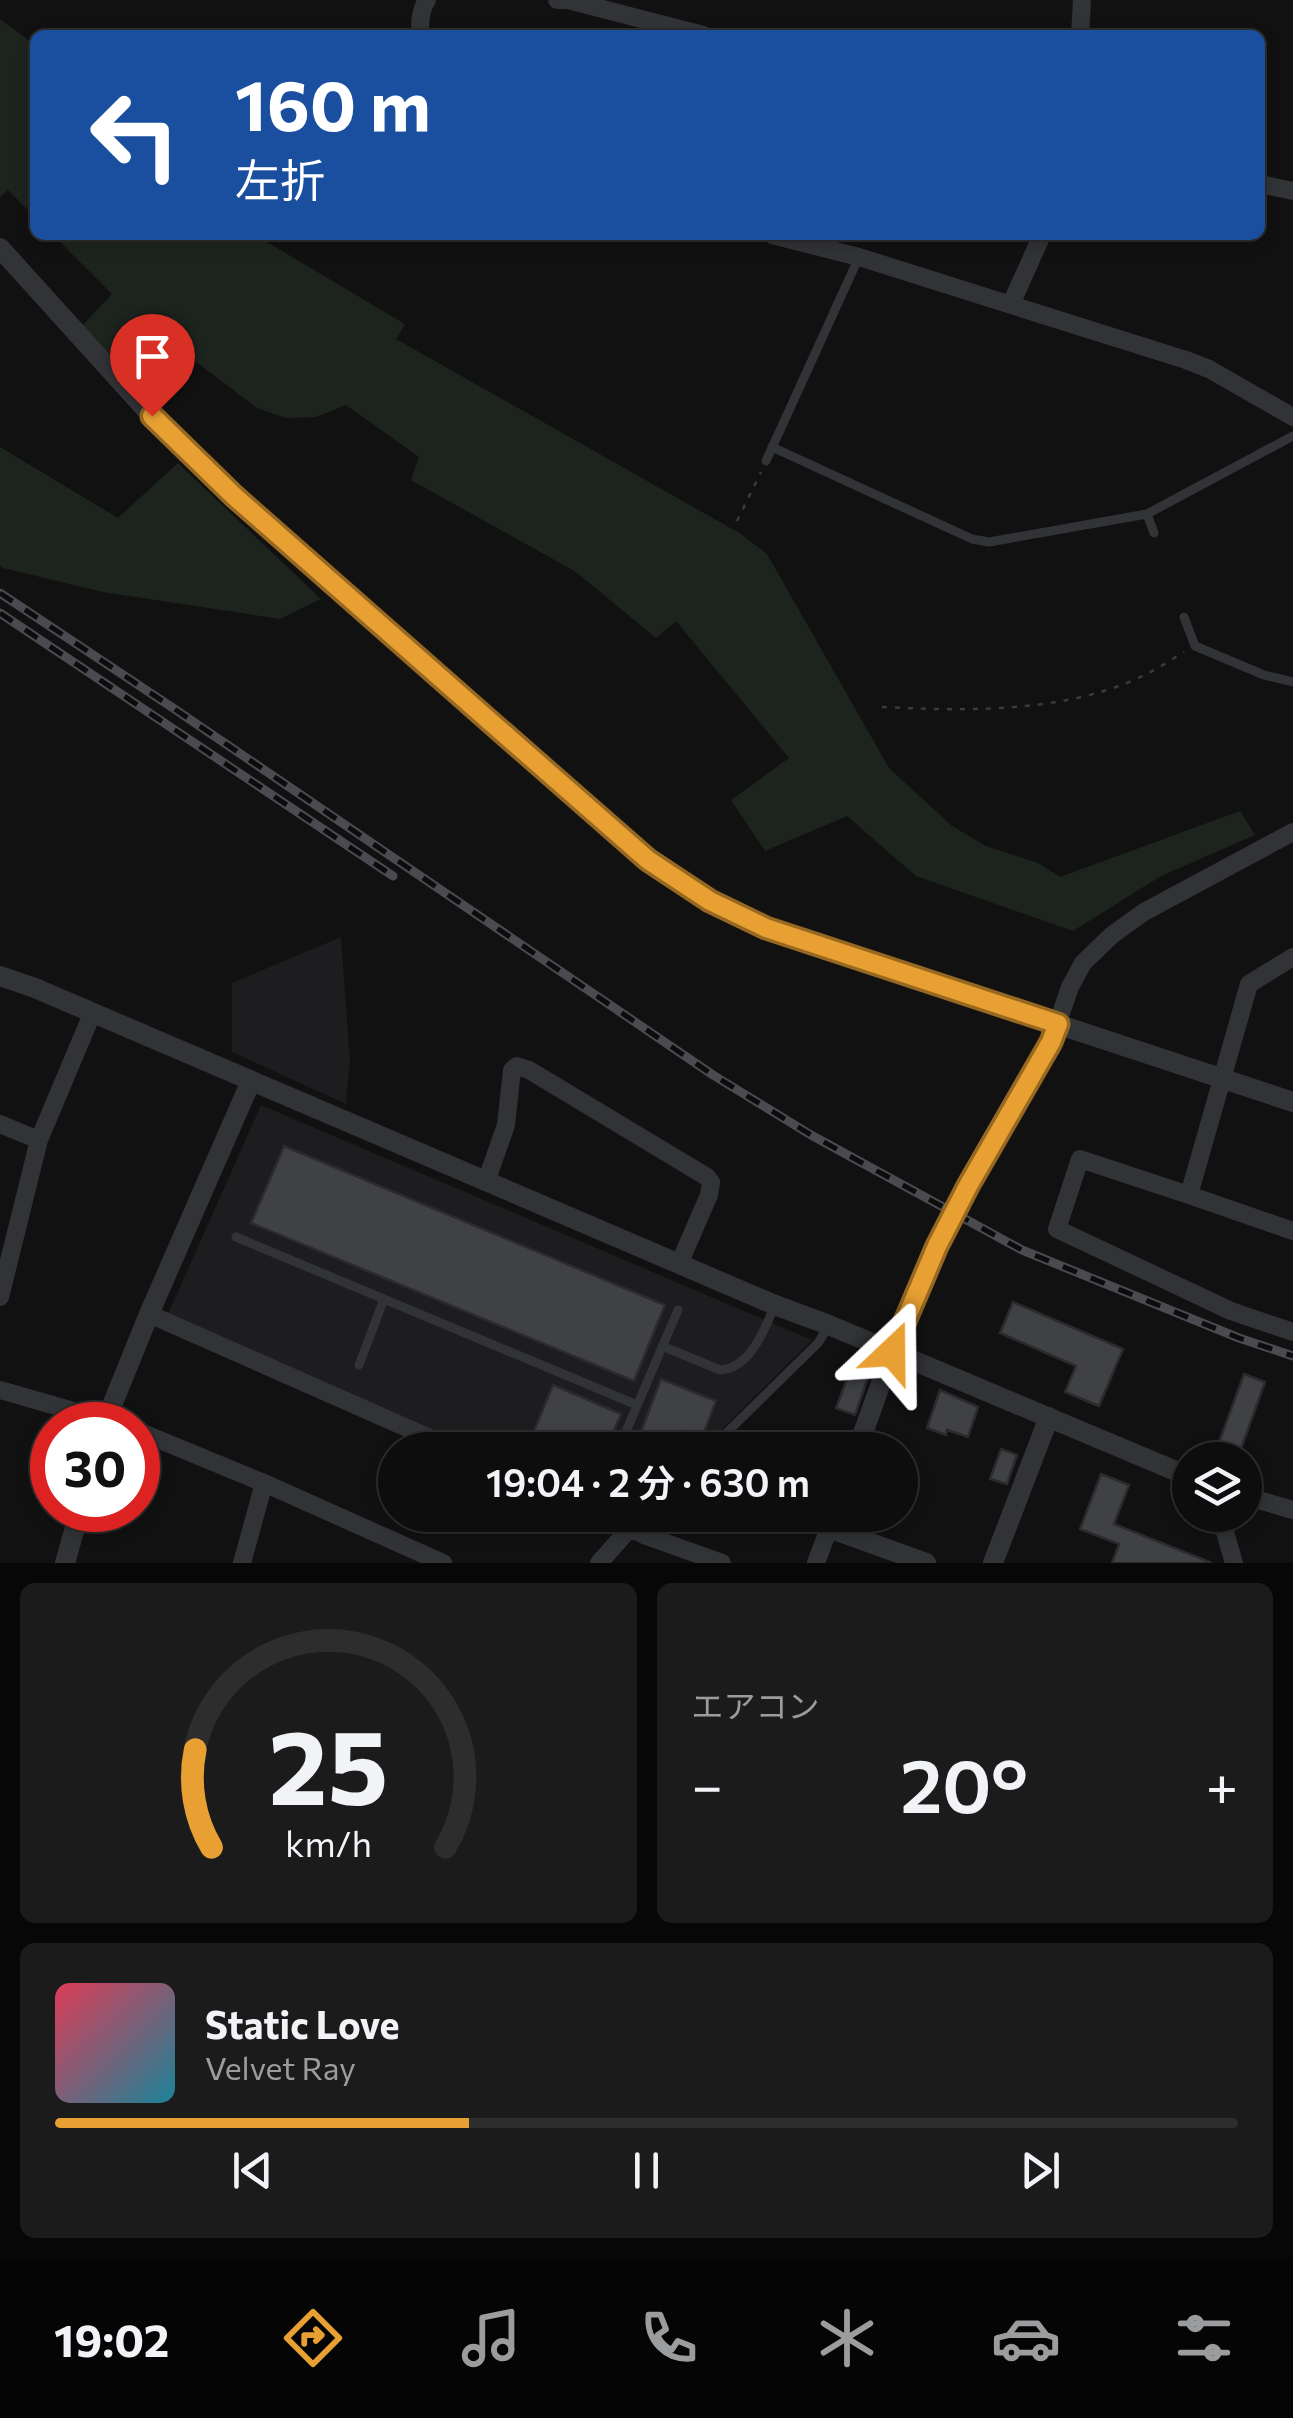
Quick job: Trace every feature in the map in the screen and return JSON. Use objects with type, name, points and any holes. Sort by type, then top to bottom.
[{"type":"street","points":[[420,30],[427,0]]},
{"type":"street","points":[[557,0],[684,30]]},
{"type":"street","points":[[1080,30],[1082,0]]},
{"type":"street","points":[[1265,185],[1293,191]]},
{"type":"street","points":[[792,240],[859,257],[1198,364],[1293,417]]},
{"type":"street","points":[[1011,304],[1040,240]]},
{"type":"street","points":[[0,248],[152,416],[234,496],[648,860],[710,901],[766,928],[1293,1102]]},
{"type":"street","points":[[863,1432],[937,1246],[1051,1042],[1082,964],[1144,912],[1293,832]]},
{"type":"street","points":[[1190,1195],[1250,984],[1293,957]]},
{"type":"street","points":[[0,976],[1172,1469]]},
{"type":"street","points":[[0,1297],[39,1140],[92,1014]]},
{"type":"street","points":[[486,1182],[506,1125],[512,1070],[517,1066],[707,1177],[711,1182],[709,1195],[679,1264]]},
{"type":"street","points":[[118,1402],[148,1314],[251,1081]]},
{"type":"street","points":[[0,1124],[39,1140]]},
{"type":"street","points":[[1292,1326],[1231,1311],[1057,1230],[1080,1159],[1293,1231]]},
{"type":"street","points":[[148,1314],[416,1432]]},
{"type":"street","points":[[0,1390],[40,1402]]},
{"type":"street","points":[[993,1563],[1049,1418]]},
{"type":"street","points":[[160,1440],[443,1563]]},
{"type":"street","points":[[242,1563],[264,1484]]},
{"type":"street","points":[[1262,1501],[1293,1510]]},
{"type":"street","points":[[65,1563],[74,1532]]},
{"type":"street","points":[[599,1563],[628,1532]]},
{"type":"street","points":[[657,1532],[722,1563]]},
{"type":"street","points":[[816,1563],[827,1532]]},
{"type":"street","points":[[854,1532],[926,1563]]},
{"type":"street","points":[[1225,1532],[1234,1563]]},
{"type":"lane","points":[[766,461],[859,257]]},
{"type":"lane","points":[[772,447],[972,540],[988,542],[1146,514],[1293,436]]},
{"type":"lane","points":[[1146,514],[1154,534]]},
{"type":"lane","points":[[1184,617],[1195,646],[1264,675],[1293,682]]},
{"type":"lane","points":[[236,1237],[637,1405]]},
{"type":"lane","points":[[359,1364],[384,1299]]},
{"type":"lane","points":[[662,1346],[726,1370],[755,1346],[775,1304]]},
{"type":"lane","points":[[626,1432],[678,1310]]},
{"type":"lane","points":[[727,1432],[818,1343],[829,1325]]},
{"type":"path","points":[[737,521],[766,461]]},
{"type":"path","points":[[882,707],[942,710],[1028,706],[1084,696],[1136,680],[1195,646]]},
{"type":"shaded area","points":[[0,19],[30,41],[30,212],[8,190],[0,197]]},
{"type":"shaded area","points":[[58,240],[263,240],[405,324],[396,339],[741,534],[767,554],[889,768],[952,826],[986,846],[1038,863],[1060,877],[1240,811],[1255,835],[1161,876],[1073,931],[916,876],[847,816],[765,851],[731,800],[789,758],[676,621],[656,638],[576,572],[411,480],[419,457],[346,405],[316,417],[286,418],[257,408],[162,336],[123,371],[81,327],[112,294]]},
{"type":"shaded area","points":[[0,447],[118,518],[178,463],[321,599],[280,619],[103,592],[3,568]]},
{"type":"shaded area","points":[[341,937],[350,1060],[346,1104],[232,1052],[232,983]]},
{"type":"shaded area","points":[[261,1105],[812,1340],[719,1432],[436,1432],[168,1314]]},
{"type":"building","points":[[284,1146],[665,1305],[634,1381],[251,1223]]},
{"type":"building","points":[[1013,1302],[1123,1349],[1099,1406],[1065,1392],[1076,1366],[1000,1333]]},
{"type":"building","points":[[851,1368],[869,1375],[855,1415],[836,1408]]},
{"type":"building","points":[[1244,1374],[1265,1382],[1243,1442],[1219,1442]]},
{"type":"building","points":[[661,1379],[716,1401],[704,1432],[641,1432]]},
{"type":"building","points":[[553,1385],[621,1414],[614,1432],[533,1432]]},
{"type":"building","points":[[940,1390],[978,1407],[968,1437],[927,1428]]},
{"type":"building","points":[[1001,1449],[1017,1455],[1007,1484],[990,1479]]},
{"type":"building","points":[[1101,1474],[1129,1485],[1114,1524],[1212,1563],[1112,1563],[1119,1544],[1080,1529]]},
{"type":"railway","points":[[0,593],[713,1075],[811,1135],[1022,1250],[1293,1356]]},
{"type":"railway","points":[[0,613],[393,876]]},
{"type":"route","points":[[152,416],[234,496],[648,860],[710,901],[766,928],[1058,1024],[937,1246],[892,1352]]}]
